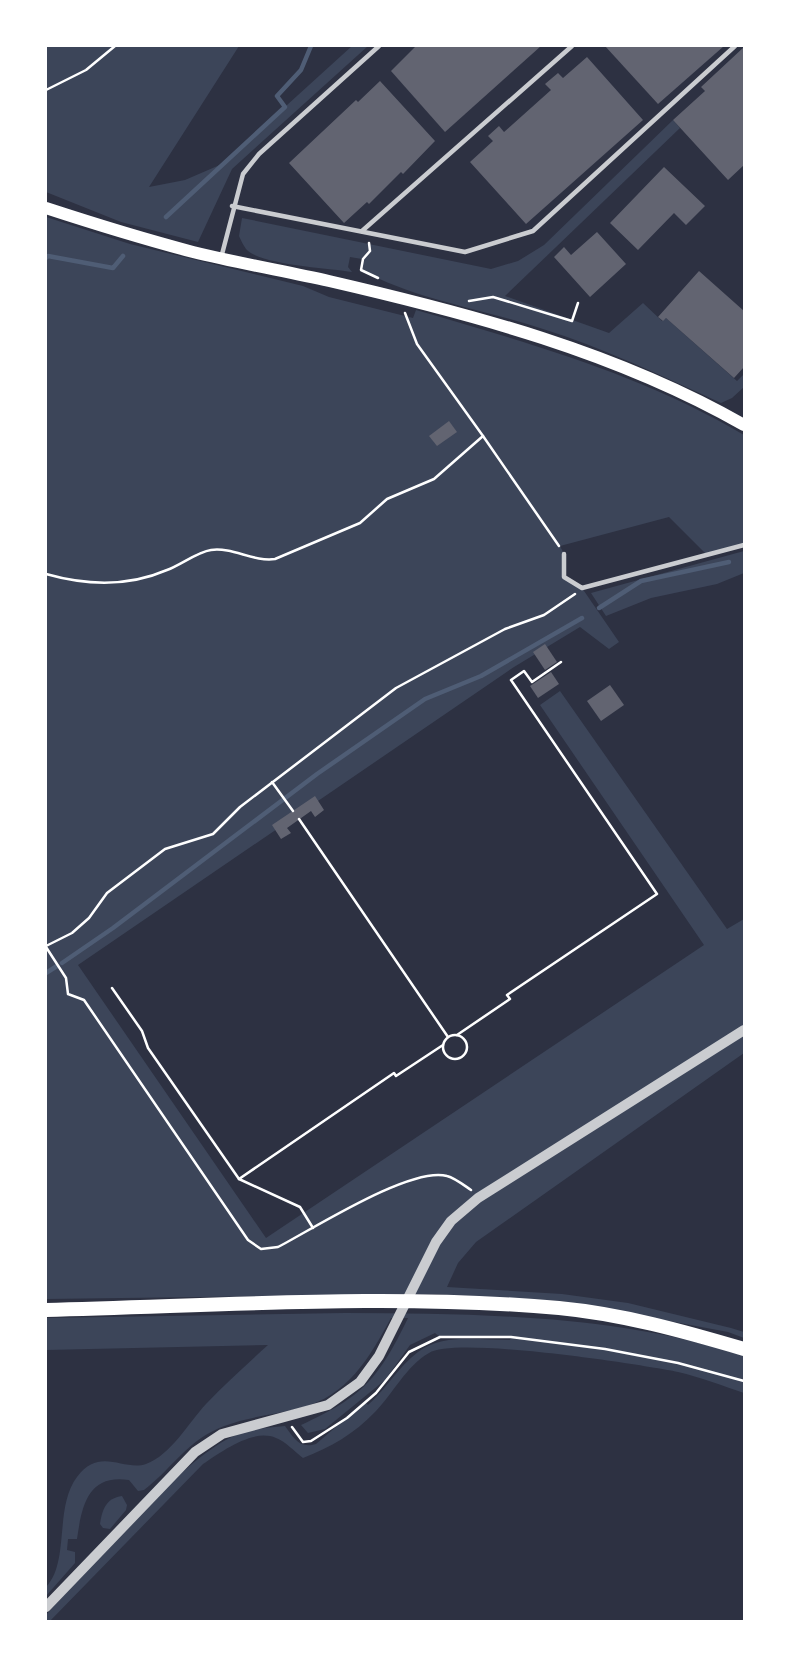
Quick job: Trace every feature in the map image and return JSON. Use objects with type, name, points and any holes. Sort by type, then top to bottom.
[{"type":"main road","points":[[46,208],[221,258],[408,300],[576,349],[656,381],[743,421]]},
{"type":"main road","points":[[46,1310],[449,1302],[560,1308],[622,1317],[744,1349]]},
{"type":"street","points":[[46,1607],[195,1452],[222,1434],[253,1423],[286,1418],[328,1405],[360,1382],[379,1356],[424,1260],[451,1221],[478,1198],[744,1030]]},
{"type":"lane","points":[[221,258],[232,206],[243,174],[259,154],[379,46]]},
{"type":"lane","points":[[361,231],[572,46]]},
{"type":"lane","points":[[232,206],[465,252],[533,231],[735,46]]},
{"type":"lane","points":[[564,554],[564,576],[582,588],[744,545]]},
{"type":"path","points":[[46,90],[86,70],[115,46]]},
{"type":"path","points":[[371,233],[370,251],[363,259],[360,270],[380,279]]},
{"type":"path","points":[[463,300],[475,302],[493,297],[572,321],[578,303]]},
{"type":"path","points":[[408,300],[405,312],[417,344],[564,554]]},
{"type":"path","points":[[46,574],[90,584],[161,573],[207,551],[219,550],[261,561],[275,559],[360,523],[387,499],[434,479],[483,436]]},
{"type":"path","points":[[478,1198],[469,1189],[447,1176],[418,1177],[386,1189],[278,1247],[261,1249],[248,1240],[84,1000],[68,995],[66,978],[46,947],[72,933],[89,918],[107,893],[165,849],[213,834],[240,807],[396,688],[505,628],[544,615],[582,588]]},
{"type":"path","points":[[239,1178],[394,1073],[396,1076],[443,1045],[448,1037],[457,1035],[510,999],[507,995],[657,894],[511,680],[524,671],[532,682],[561,662]]},
{"type":"path","points":[[272,782],[293,811]]},
{"type":"path","points":[[299,819],[448,1037]]},
{"type":"path","points":[[112,988],[142,1031],[148,1048],[239,1178],[300,1207],[313,1228]]},
{"type":"path","points":[[443,1045],[448,1057],[462,1057],[467,1044],[457,1035]]},
{"type":"path","points":[[286,1418],[303,1442],[311,1441],[347,1418],[376,1393],[409,1352],[440,1337],[511,1337],[605,1349],[678,1363],[744,1381]]},
{"type":"shaded area","points":[[46,46],[239,46],[149,187],[185,180],[222,164],[352,46],[368,46],[232,169],[198,242],[121,222],[46,192]]},
{"type":"shaded area","points":[[673,120],[680,128],[505,296],[609,333],[643,303],[662,321],[666,318],[737,381],[744,374],[744,387],[732,398],[721,403],[633,363],[566,337],[427,297],[382,280],[361,270],[362,259],[350,257],[348,267],[352,272],[281,262],[255,255],[246,249],[239,236],[242,218],[491,269],[518,261],[544,245]]},
{"type":"shaded area","points":[[46,217],[130,244],[303,286],[329,297],[413,318],[416,310],[501,335],[626,378],[706,414],[744,435],[744,545],[708,556],[669,517],[560,546],[564,554],[564,577],[582,588],[619,642],[609,649],[580,627],[514,667],[78,965],[266,1238],[704,945],[540,705],[560,691],[727,929],[744,919],[744,1053],[476,1242],[458,1263],[447,1287],[562,1294],[628,1303],[731,1328],[744,1332],[744,1338],[728,1332],[562,1301],[436,1294],[46,1299]]},
{"type":"shaded area","points":[[744,551],[744,573],[717,584],[651,598],[606,616],[591,593]]},
{"type":"shaded area","points":[[345,1313],[547,1319],[597,1324],[696,1342],[744,1356],[744,1393],[678,1372],[589,1358],[509,1349],[446,1349],[429,1353],[413,1365],[367,1420],[342,1439],[323,1449],[303,1458],[279,1439],[257,1436],[238,1443],[203,1464],[50,1621],[46,1621],[46,1615],[58,1601],[144,1509],[193,1463],[217,1446],[243,1432],[285,1426],[301,1444],[316,1444],[365,1402],[368,1405],[405,1364],[428,1346],[450,1340],[510,1340],[511,1337],[440,1337],[435,1333],[410,1345],[385,1380],[325,1429],[308,1433],[301,1425],[340,1405],[367,1384],[378,1371],[408,1318],[391,1318],[365,1361],[344,1385],[331,1394],[300,1408],[245,1420],[213,1431],[185,1451],[144,1490],[138,1491],[129,1480],[115,1479],[96,1487],[85,1504],[77,1539],[68,1539],[67,1550],[75,1552],[75,1563],[46,1596],[46,1587],[58,1563],[66,1503],[77,1477],[94,1463],[103,1461],[138,1466],[155,1460],[171,1446],[214,1396],[268,1345],[46,1350],[46,1318]]},
{"type":"shaded area","points":[[122,1496],[127,1505],[126,1510],[110,1529],[103,1528],[100,1524],[106,1506],[112,1499]]},
{"type":"building","points":[[416,46],[541,46],[445,132],[391,71]]},
{"type":"building","points":[[605,46],[724,46],[658,104]]},
{"type":"building","points":[[744,47],[744,165],[728,180],[673,120],[705,91],[701,87]]},
{"type":"building","points":[[587,57],[643,120],[526,224],[470,162],[493,141],[488,136],[499,126],[504,132],[551,90],[545,84],[558,73],[563,78]]},
{"type":"building","points":[[380,81],[435,141],[403,174],[401,172],[369,204],[367,202],[344,223],[289,163]]},
{"type":"building","points":[[664,167],[705,206],[686,225],[674,213],[638,250],[610,223]]},
{"type":"building","points":[[597,232],[626,264],[590,297],[554,257],[564,247],[571,255]]},
{"type":"building","points":[[699,271],[744,311],[744,367],[734,378],[666,318],[663,321],[658,317]]},
{"type":"building","points":[[449,421],[457,432],[437,446],[429,436]]},
{"type":"building","points":[[545,644],[557,662],[545,670],[533,652]]},
{"type":"building","points":[[551,672],[559,684],[538,698],[530,686]]},
{"type":"building","points":[[610,685],[624,705],[601,721],[587,701]]},
{"type":"building","points":[[315,796],[324,810],[315,817],[311,811],[287,828],[291,833],[281,839],[272,825]]},
{"type":"waterway","points":[[166,217],[285,107],[277,96],[301,70],[311,46]]},
{"type":"waterway","points":[[46,258],[48,256],[113,268],[123,256]]},
{"type":"waterway","points":[[599,608],[641,581],[729,562]]},
{"type":"waterway","points":[[62,963],[113,928],[317,774],[425,699],[481,676],[582,618]]},
{"type":"waterway","points":[[46,973],[57,966]]}]
